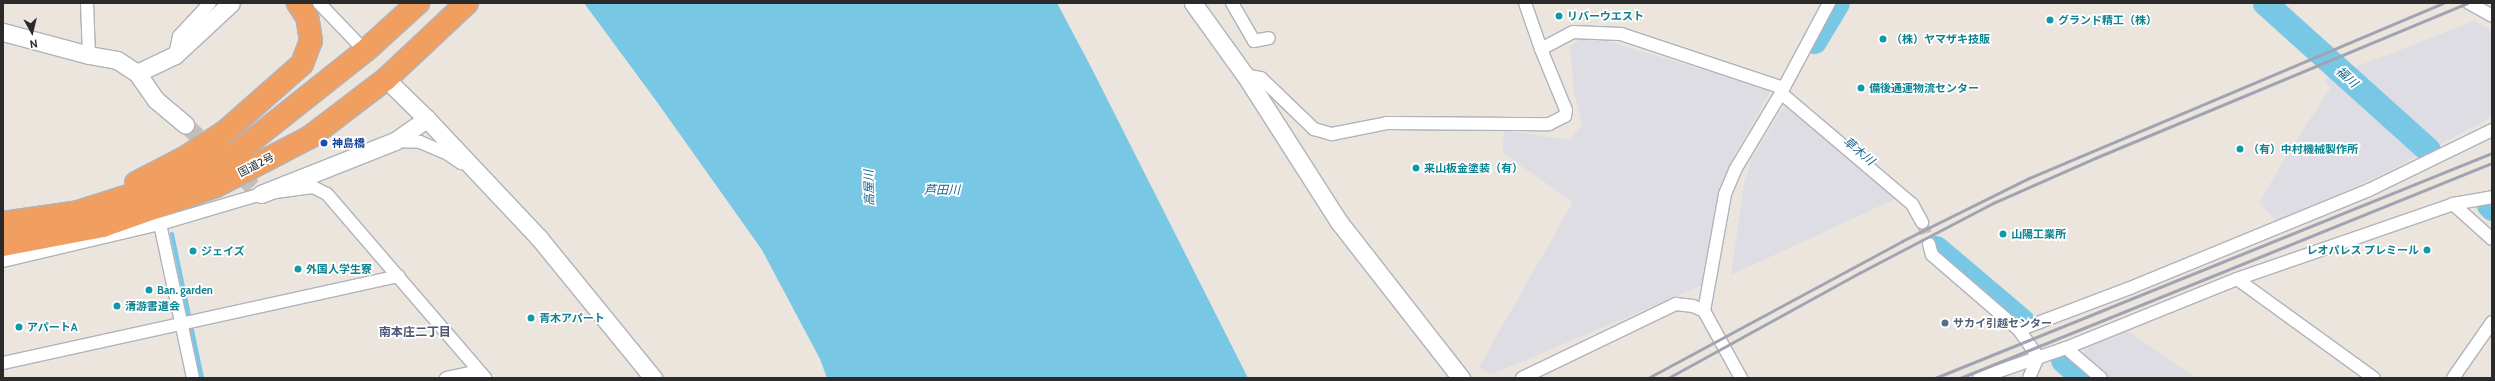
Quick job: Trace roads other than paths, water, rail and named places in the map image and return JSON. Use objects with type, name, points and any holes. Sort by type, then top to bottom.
[{"type":"highway","points":[[29,219],[123,190],[186,157],[226,131],[302,64],[311,41],[307,17],[298,3]]},
{"type":"highway","name":"国道2号","points":[[3,223],[78,212],[176,181],[240,150],[371,45],[418,3]]},
{"type":"highway","name":"国道2号","points":[[3,245],[103,226],[216,186],[310,137],[386,79],[467,3]]},
{"type":"street","points":[[87,3],[88,55]]},
{"type":"street","points":[[175,55],[179,36],[210,3]]},
{"type":"street","points":[[137,73],[175,55],[231,3]]},
{"type":"street","points":[[319,3],[371,45]]},
{"type":"street","points":[[1193,3],[1245,75],[1339,222],[1461,378]]},
{"type":"street","points":[[1232,3],[1254,41],[1269,38]]},
{"type":"street","points":[[1245,75],[1261,78],[1314,129],[1332,134],[1387,123],[1549,124],[1565,116],[1566,110],[1541,49],[1525,3]]},
{"type":"street","points":[[1704,311],[1725,194],[1735,170],[1782,90],[1829,3]]},
{"type":"street","points":[[2470,3],[2492,16]]},
{"type":"street","points":[[3,32],[88,55],[117,60],[137,73],[156,100],[185,124]]},
{"type":"street","points":[[1541,49],[1573,32],[1621,34],[1782,90],[1912,204],[1922,222]]},
{"type":"street","points":[[386,79],[427,119],[539,238],[653,378]]},
{"type":"street","points":[[3,261],[160,224],[261,194],[395,141],[427,119]]},
{"type":"street","points":[[2019,330],[2130,288],[2369,190],[2492,130]]},
{"type":"street","points":[[395,141],[420,142],[448,154],[492,187]]},
{"type":"street","points":[[261,194],[314,187],[327,194],[482,374]]},
{"type":"street","points":[[1980,378],[2066,348],[2237,279],[2453,204],[2492,197]]},
{"type":"street","points":[[2453,204],[2492,239]]},
{"type":"street","points":[[160,224],[189,323],[193,378]]},
{"type":"street","points":[[1929,244],[1932,255],[2019,330],[2038,357]]},
{"type":"street","points":[[3,363],[399,276]]},
{"type":"street","points":[[2237,279],[2374,378]]},
{"type":"street","points":[[1522,378],[1676,304],[1693,306],[1704,311],[1741,378]]},
{"type":"street","points":[[2453,378],[2492,322]]},
{"type":"street","points":[[2066,348],[2101,378]]},
{"type":"street","points":[[2029,378],[2038,357]]},
{"type":"street","points":[[446,378],[482,374]]},
{"type":"water","name":"芦田川","points":[[584,3],[1057,3],[1092,69],[1248,378],[827,378],[820,359],[762,250],[657,102]]},
{"type":"waterway","name":"草木川","points":[[1814,41],[1837,3]]},
{"type":"waterway","name":"福川","points":[[2265,3],[2428,150]]},
{"type":"waterway","name":"福川","points":[[2489,205],[2492,208]]},
{"type":"waterway","points":[[172,234],[202,378]]},
{"type":"waterway","name":"草木川","points":[[1936,248],[2022,321]]},
{"type":"waterway","name":"草木川","points":[[2063,360],[2084,378]]},
{"type":"tunnel","points":[[185,124],[261,194]]},
{"type":"tunnel","points":[[1922,222],[1929,244]]},
{"type":"railway","points":[[1648,378],[1902,241],[2029,178],[2443,3]]},
{"type":"railway","points":[[1668,378],[1861,272],[1993,203],[2095,158],[2467,3]]},
{"type":"railway","points":[[1935,378],[2492,153]]},
{"type":"railway","points":[[1960,378],[2492,163]]},
{"type":"place","name":"リバーウエスト","points":[[1559,16]]},
{"type":"place","name":"グランド精工（株）","points":[[2050,20]]},
{"type":"place","name":"（株）ヤマザキ技販","points":[[1883,39]]},
{"type":"place","name":"備後通運物流センター","points":[[1861,88]]},
{"type":"place","name":"神島橋","points":[[324,143]]},
{"type":"place","name":"（有）中村機械製作所","points":[[2240,149]]},
{"type":"place","name":"来山板金塗装（有）","points":[[1416,168]]},
{"type":"place","name":"山陽工業所","points":[[2003,234]]},
{"type":"place","name":"レオパレス プレミール","points":[[2427,250]]},
{"type":"place","name":"ジェイズ","points":[[193,251]]},
{"type":"place","name":"外国人学生寮","points":[[298,269]]},
{"type":"place","name":"Ban. garden","points":[[149,290]]},
{"type":"place","name":"清游書道会","points":[[117,306]]},
{"type":"place","name":"青木アパート","points":[[531,318]]},
{"type":"place","name":"サカイ引越センター","points":[[1945,323]]},
{"type":"place","name":"アパートA","points":[[19,327]]},
{"type":"district","name":"南本庄二丁目","points":[[415,332]]},
{"type":"water label","name":"高屋川","points":[[869,188]]}]
